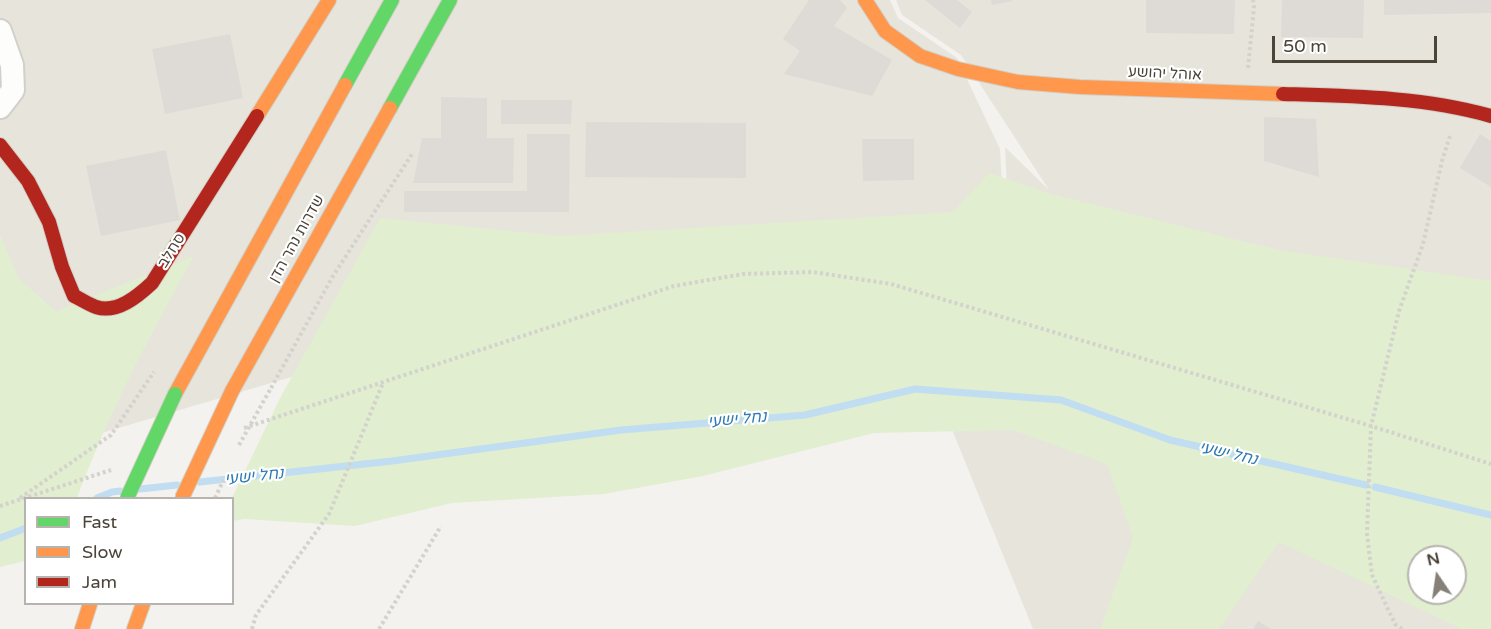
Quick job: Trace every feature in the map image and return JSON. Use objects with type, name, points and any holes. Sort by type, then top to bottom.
[{"type":"street","name":"סחלב","points":[[0,145],[28,181],[49,222],[62,267],[74,296],[99,308],[117,306],[136,298],[152,283],[329,0]]},
{"type":"street","points":[[128,497],[174,394],[392,0]]},
{"type":"street","name":"שדרות נהר הדן","points":[[182,497],[232,391],[450,0]]},
{"type":"street","name":"אוהל יהושע","points":[[865,0],[885,31],[920,56],[958,69],[1018,82],[1246,94],[1355,96],[1460,107],[1491,116]]},
{"type":"street","points":[[0,31],[12,65],[13,90],[0,107]]},
{"type":"street","points":[[81,629],[89,605]]},
{"type":"street","points":[[134,629],[142,605]]},
{"type":"path","points":[[1246,94],[1254,7],[1252,0]]},
{"type":"path","points":[[1402,629],[1395,624],[1372,575],[1367,534],[1371,426],[1399,311],[1424,244],[1442,161],[1460,107]]},
{"type":"path","points":[[237,449],[333,276],[412,154]]},
{"type":"path","points":[[240,429],[674,286],[743,274],[813,272],[891,284],[1371,426],[1491,464]]},
{"type":"path","points":[[14,501],[111,435],[158,365]]},
{"type":"path","points":[[252,629],[256,615],[329,514],[383,382]]},
{"type":"path","points":[[27,497],[116,469]]},
{"type":"path","points":[[215,497],[228,469]]},
{"type":"path","points":[[0,506],[24,498]]},
{"type":"path","points":[[379,629],[441,526]]},
{"type":"shaded area","points":[[0,0],[890,0],[898,18],[957,58],[1000,149],[1005,240],[576,293],[0,463]]},
{"type":"shaded area","points":[[896,0],[1491,0],[1491,629],[1033,629],[923,358],[1010,254],[1005,147],[1049,190],[961,55],[902,15]]},
{"type":"green space","points":[[989,173],[1051,194],[1279,250],[1491,281],[1491,629],[1462,629],[1412,605],[1467,605],[1467,545],[1407,545],[1407,603],[1279,542],[1219,629],[1100,629],[1133,538],[1107,464],[1013,430],[874,433],[703,476],[604,494],[452,503],[355,526],[244,519],[234,521],[232,497],[280,398],[380,218],[560,236],[953,212]]},
{"type":"green space","points":[[0,234],[19,279],[56,311],[194,256],[131,375],[102,436],[77,497],[24,497],[24,561],[0,567]]},
{"type":"building","points":[[809,0],[840,0],[847,8],[834,26],[892,60],[872,96],[784,74],[800,51],[783,39]]},
{"type":"building","points":[[925,0],[957,0],[972,12],[960,28]]},
{"type":"building","points":[[991,0],[1012,0],[1012,1],[992,5]]},
{"type":"building","points":[[1146,0],[1235,0],[1234,34],[1146,33]]},
{"type":"building","points":[[1282,0],[1364,0],[1363,38],[1281,37]]},
{"type":"building","points":[[1384,0],[1491,0],[1491,13],[1384,15]]},
{"type":"building","points":[[230,34],[243,98],[165,114],[152,49]]},
{"type":"building","points":[[441,97],[487,98],[487,138],[514,138],[513,183],[413,183],[422,138],[441,138]]},
{"type":"building","points":[[501,100],[572,100],[571,124],[501,124]]},
{"type":"building","points":[[1264,117],[1316,119],[1319,177],[1264,161]]},
{"type":"building","points":[[586,122],[746,123],[746,178],[585,177]]},
{"type":"building","points":[[527,134],[570,134],[569,212],[404,212],[404,191],[527,191]]},
{"type":"building","points":[[1480,134],[1491,141],[1491,187],[1460,168]]},
{"type":"building","points":[[862,139],[914,139],[914,180],[863,181]]},
{"type":"building","points":[[166,150],[180,220],[101,236],[86,166]]},
{"type":"building","points":[[1258,621],[1271,629],[1253,629]]},
{"type":"waterway","name":"נחל ישעי","points":[[200,482],[392,461],[621,430],[805,415],[915,389],[1061,400],[1170,440],[1366,485]]},
{"type":"waterway","name":"נחל ישעי","points":[[140,489],[177,485]]},
{"type":"waterway","name":"נחל ישעי","points":[[1375,487],[1491,515]]},
{"type":"waterway","name":"נחל ישעי","points":[[100,497],[120,491]]},
{"type":"waterway","name":"נחל ישעי","points":[[0,538],[24,529]]},
{"type":"traffic: fast","points":[[345,85],[392,0]]},
{"type":"traffic: fast","points":[[390,108],[450,0]]},
{"type":"traffic: fast","points":[[127,497],[175,394]]},
{"type":"traffic: slow","points":[[257,116],[329,0]]},
{"type":"traffic: slow","points":[[865,0],[885,31],[920,56],[958,69],[1018,82],[1080,87],[1283,94]]},
{"type":"traffic: slow","points":[[175,394],[345,85]]},
{"type":"traffic: slow","points":[[232,391],[390,108]]},
{"type":"traffic: slow","points":[[182,497],[232,391]]},
{"type":"traffic: slow","points":[[82,629],[90,605]]},
{"type":"traffic: slow","points":[[134,629],[143,605]]},
{"type":"traffic: jam","points":[[1283,94],[1414,101],[1491,116]]},
{"type":"traffic: jam","points":[[0,145],[28,181],[49,222],[62,267],[74,296],[104,309],[127,302],[152,283],[257,116]]}]
